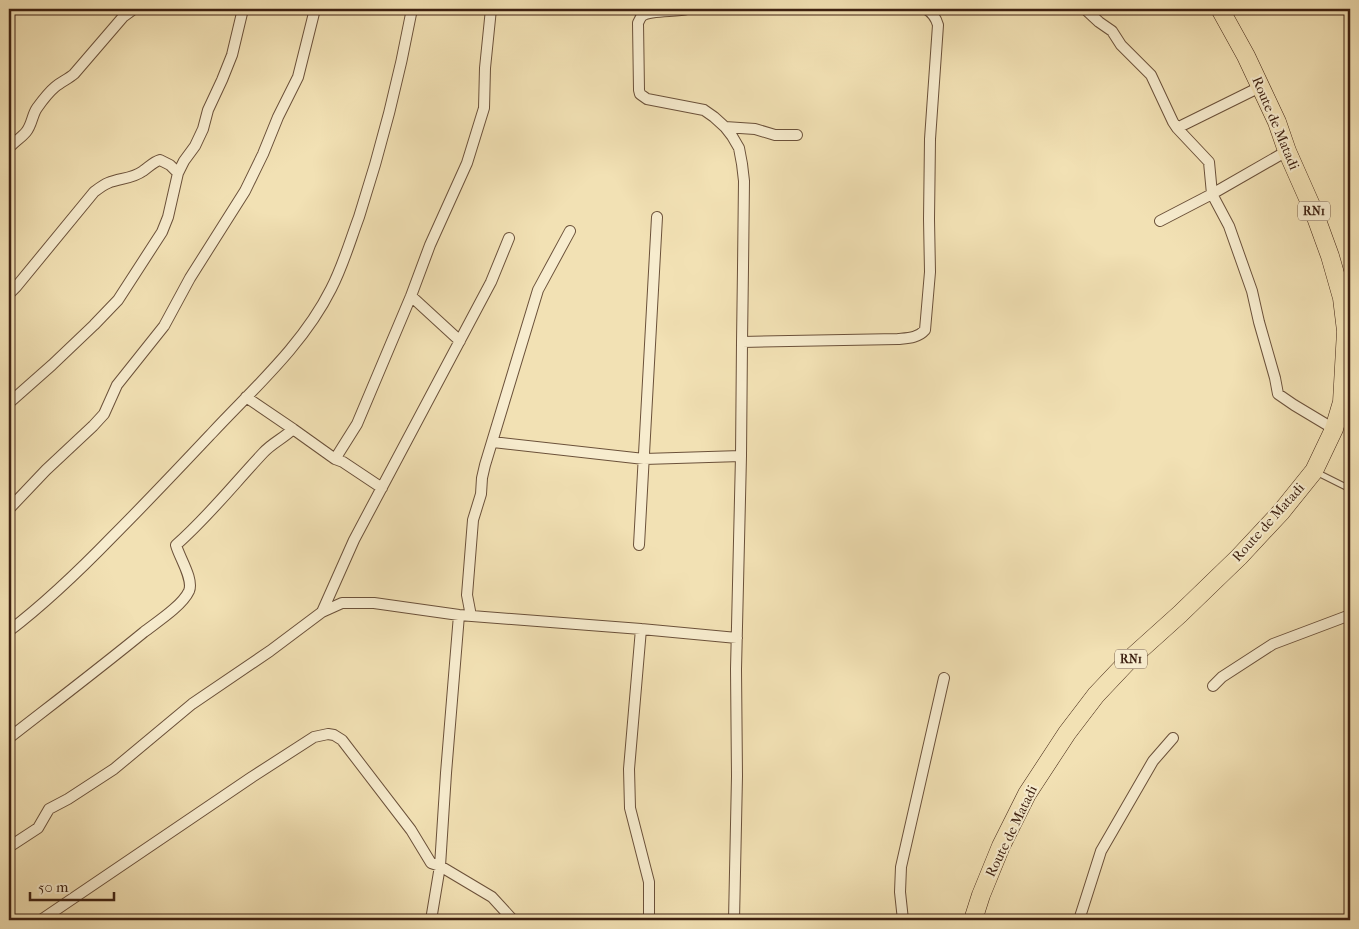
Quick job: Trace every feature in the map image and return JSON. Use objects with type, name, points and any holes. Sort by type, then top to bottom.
[{"type":"highway","name":"Route de Matadi","points":[[973,920],[1001,846],[1027,794],[1067,733],[1096,695],[1130,659],[1239,557],[1282,512],[1314,471],[1334,429],[1342,402],[1346,331],[1342,298],[1330,256],[1277,122],[1246,56],[1220,9]]},
{"type":"street","points":[[9,148],[25,134],[36,110],[51,91],[74,74],[123,17],[134,9]]},
{"type":"street","points":[[9,403],[52,365],[118,300],[162,232],[168,217],[178,173],[203,129],[208,110],[232,55],[243,9]]},
{"type":"street","points":[[9,508],[104,414],[117,385],[164,326],[190,278],[245,191],[263,154],[278,117],[298,77],[315,9]]},
{"type":"street","points":[[9,632],[79,571],[282,360],[311,323],[332,289],[374,173],[406,45],[412,9]]},
{"type":"street","points":[[335,459],[357,424],[411,296],[430,245],[467,164],[484,108],[485,68],[492,9]]},
{"type":"street","points":[[687,9],[649,13],[643,15],[640,19],[638,23],[639,90],[640,94],[647,99],[704,110],[714,117],[724,127],[738,148],[744,181],[734,920]]},
{"type":"street","points":[[742,342],[914,338],[921,335],[925,330],[930,272],[930,139],[938,25],[936,18],[926,9]]},
{"type":"street","points":[[1085,9],[1112,31],[1121,45],[1152,75],[1173,122],[1209,162],[1212,194],[1229,226],[1252,292],[1278,394],[1334,429]]},
{"type":"street","points":[[1177,128],[1260,87]]},
{"type":"street","points":[[724,127],[755,129],[774,135],[796,135]]},
{"type":"street","points":[[1160,221],[1287,151]]},
{"type":"street","points":[[9,294],[94,192],[103,185],[137,175],[160,160],[170,165],[178,173]]},
{"type":"street","points":[[639,545],[657,217]]},
{"type":"street","points":[[471,616],[467,595],[473,520],[482,478],[538,290],[570,230]]},
{"type":"street","points":[[322,612],[354,540],[491,282],[510,238]]},
{"type":"street","points":[[411,296],[460,341]]},
{"type":"street","points":[[246,398],[335,459],[343,462],[382,488]]},
{"type":"street","points":[[9,738],[177,606],[190,590],[189,578],[176,545],[238,482],[265,450],[289,434],[293,429]]},
{"type":"street","points":[[493,442],[644,460],[741,456]]},
{"type":"street","points":[[9,848],[38,828],[49,809],[114,769],[192,704],[322,612],[342,604],[374,603],[460,615],[737,638]]},
{"type":"street","points":[[431,920],[440,866],[460,615]]},
{"type":"street","points":[[1213,686],[1222,677],[1272,644],[1350,615]]},
{"type":"street","points":[[641,629],[629,769],[630,808],[650,882],[649,920]]},
{"type":"street","points":[[903,920],[900,892],[901,867],[944,678]]},
{"type":"street","points":[[41,920],[306,742],[314,737],[328,734],[342,740],[411,830],[431,863],[440,866],[492,897],[513,920]]},
{"type":"street","points":[[1079,920],[1101,851],[1153,761],[1173,738]]},
{"type":"street","points":[[537,920],[548,920]]},
{"type":"lane","points":[[1314,471],[1350,489]]}]
